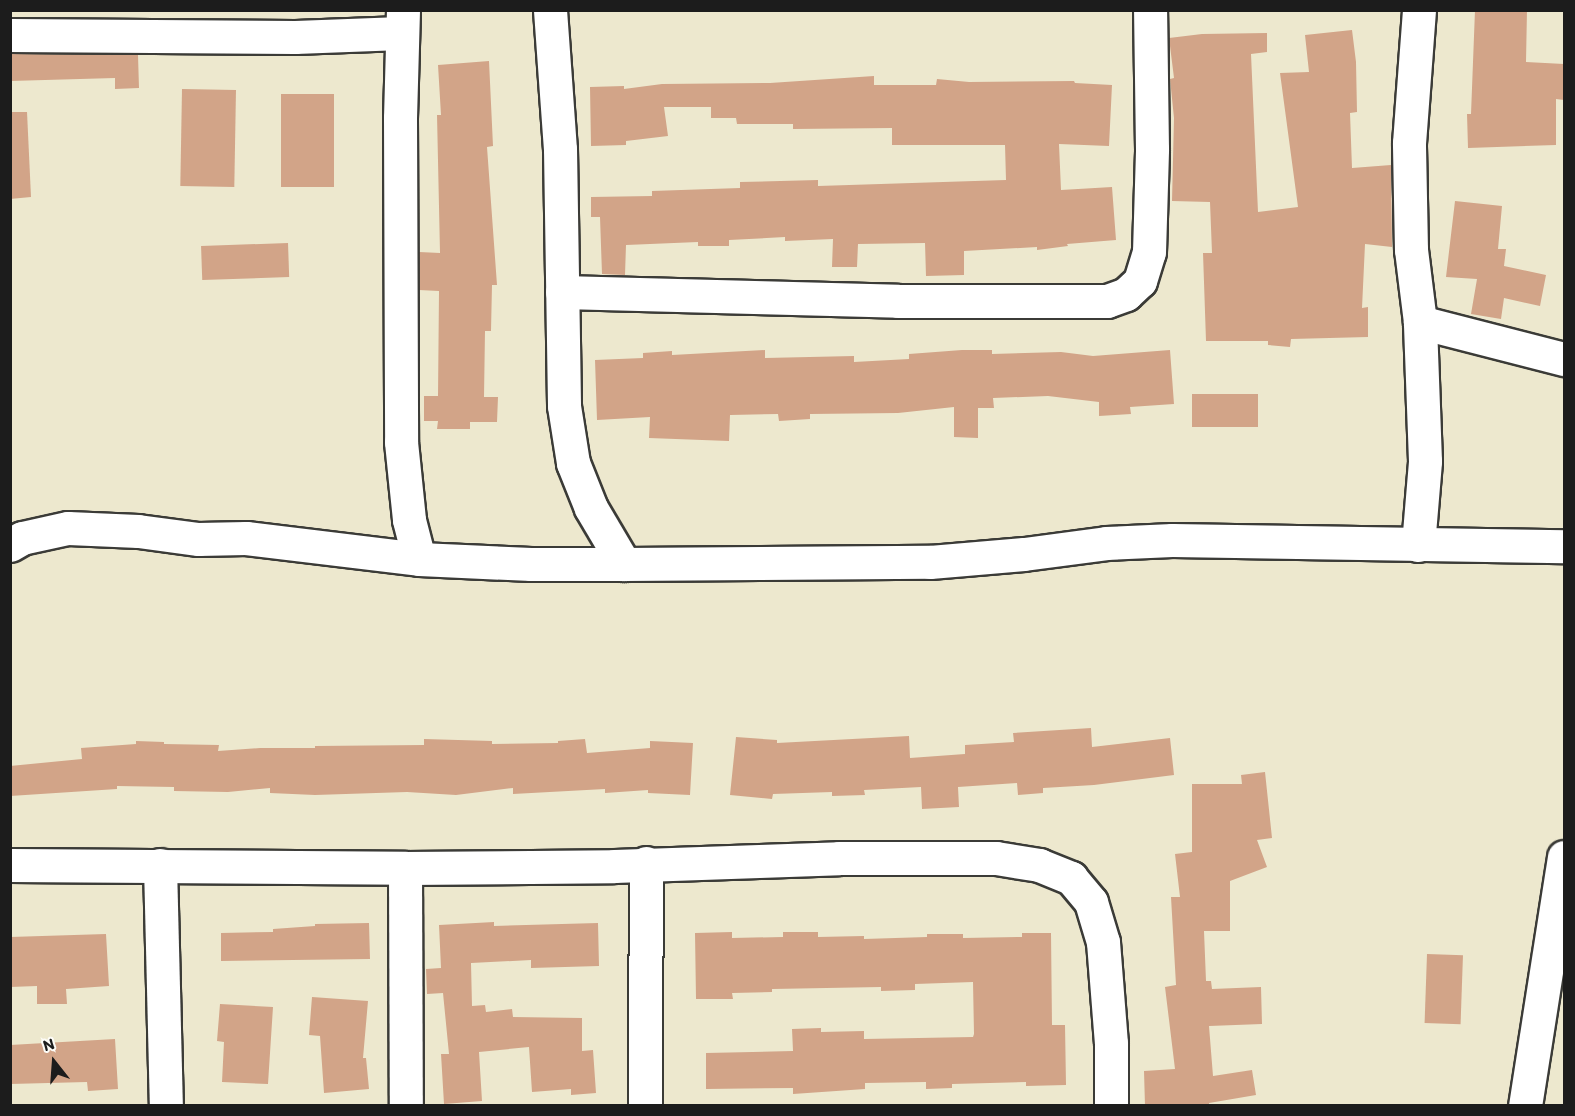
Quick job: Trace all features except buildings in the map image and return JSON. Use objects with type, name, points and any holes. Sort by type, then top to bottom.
[{"type":"street","points":[[550,10],[560,149],[564,406],[573,463],[591,508],[624,564]]},
{"type":"street","points":[[562,292],[898,301],[1107,301],[1126,294],[1140,281],[1149,252],[1152,149],[1150,10]]},
{"type":"street","points":[[1418,545],[1425,461],[1420,322],[1411,250],[1409,143],[1419,10]]},
{"type":"street","points":[[10,35],[295,37],[402,22],[401,442],[409,520],[419,559]]},
{"type":"street","points":[[1420,322],[1564,359]]},
{"type":"street","points":[[10,545],[22,538],[68,528],[138,531],[198,539],[246,538],[419,559],[531,564],[930,562],[1024,554],[1106,543],[1172,540],[1564,546]]},
{"type":"street","points":[[1525,1106],[1564,857]]},
{"type":"street","points":[[10,866],[405,868],[996,858],[1040,865],[1071,878],[1090,902],[1103,942],[1111,1043],[1111,1106]]},
{"type":"street","points":[[645,1106],[646,863]]},
{"type":"street","points":[[160,865],[166,1106]]},
{"type":"street","points":[[405,868],[406,1106]]}]
